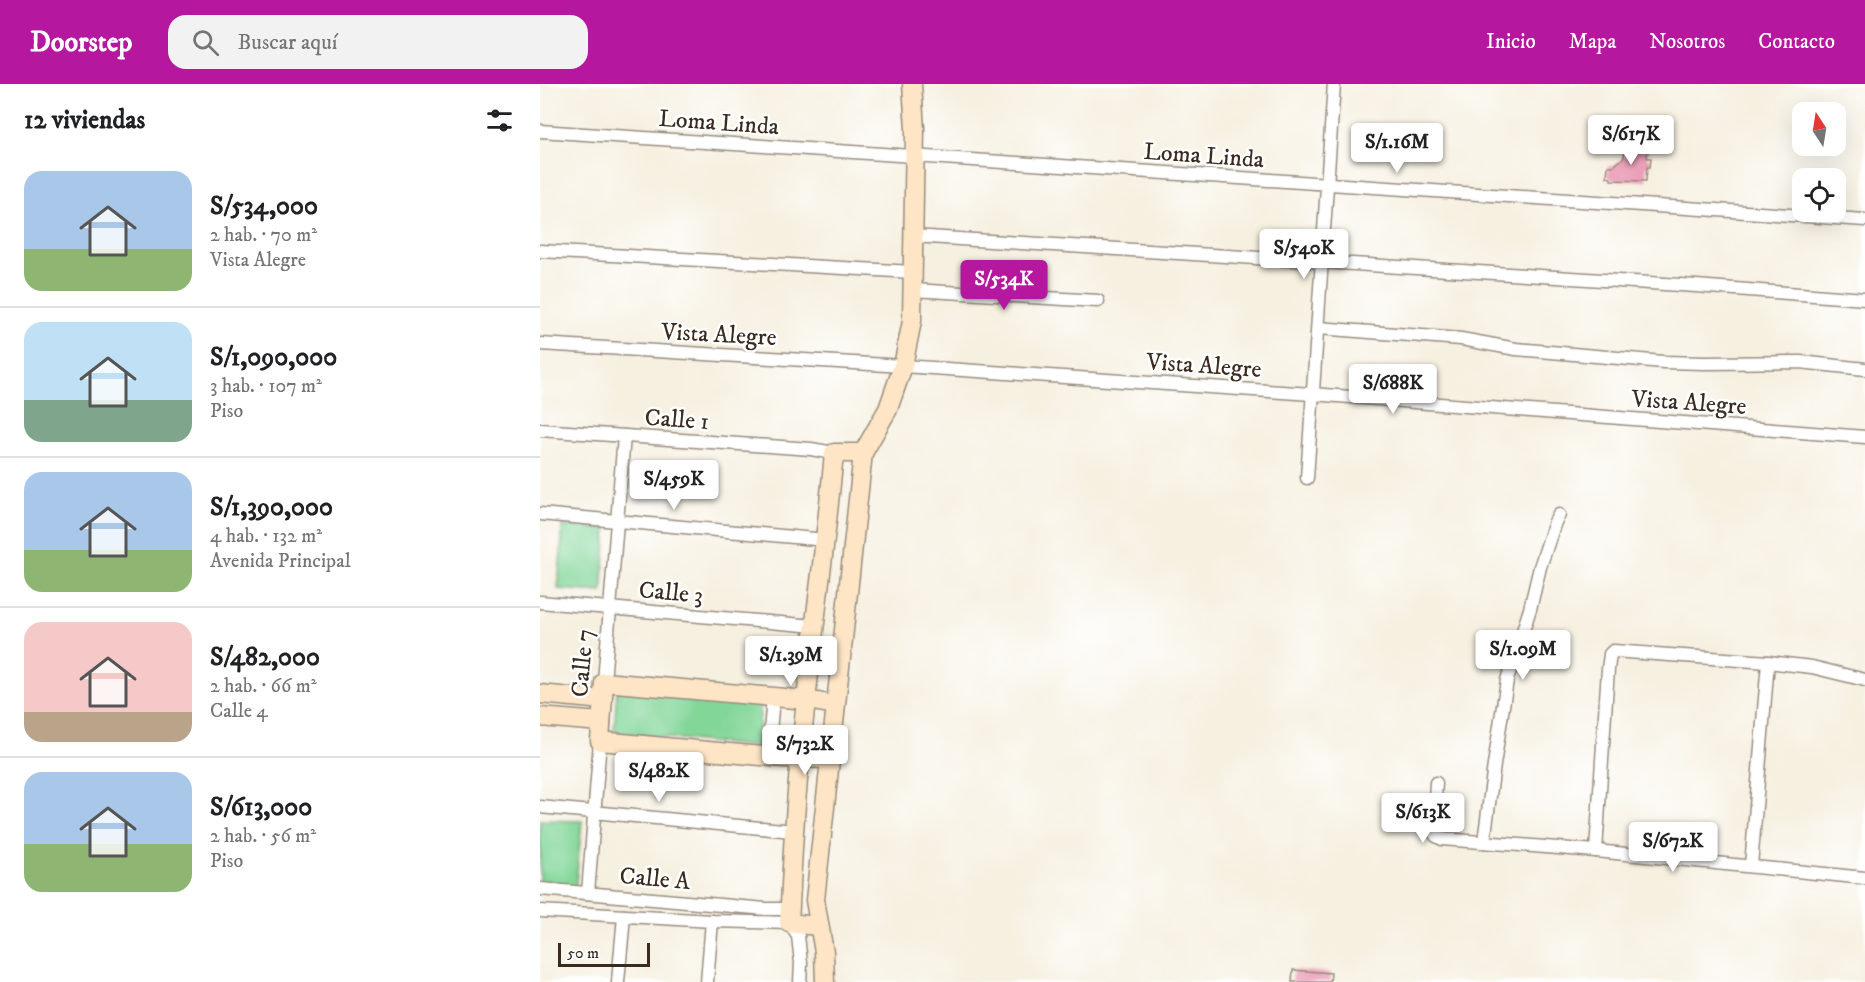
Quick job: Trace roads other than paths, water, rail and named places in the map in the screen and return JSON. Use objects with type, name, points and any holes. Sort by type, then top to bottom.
[{"type":"street","points":[[825,982],[824,952],[815,900],[862,453],[888,409],[903,366],[912,321],[915,105],[912,84]]},
{"type":"street","points":[[1307,478],[1334,84]]},
{"type":"street","name":"Loma Linda","points":[[540,132],[1865,220]]},
{"type":"street","points":[[913,236],[1865,299]]},
{"type":"street","points":[[540,251],[913,272]]},
{"type":"street","points":[[913,291],[1098,301]]},
{"type":"street","points":[[1318,328],[1461,339],[1516,349],[1663,362],[1800,362],[1865,369]]},
{"type":"street","name":"Vista Alegre","points":[[540,344],[1312,394],[1865,437]]},
{"type":"street","name":"Calle 1","points":[[540,430],[811,449],[834,453]]},
{"type":"street","name":"Calle 7","points":[[588,893],[624,436]]},
{"type":"street","points":[[800,982],[801,963],[798,936],[789,916],[784,830],[800,757],[807,700],[806,625],[826,540],[834,453],[862,453]]},
{"type":"street","points":[[540,514],[826,540]]},
{"type":"street","points":[[1484,842],[1508,680],[1530,609],[1540,567],[1555,522],[1560,515]]},
{"type":"street","name":"Calle 3","points":[[540,602],[806,625]]},
{"type":"street","points":[[1596,850],[1608,669],[1610,654],[1613,651],[1812,667],[1865,680]]},
{"type":"street","points":[[1751,866],[1768,662]]},
{"type":"street","points":[[604,681],[807,700],[834,705]]},
{"type":"street","points":[[540,694],[603,700]]},
{"type":"street","points":[[768,756],[773,697]]},
{"type":"street","points":[[540,717],[601,722]]},
{"type":"street","points":[[600,741],[829,759]]},
{"type":"street","points":[[1436,783],[1433,820],[1436,836],[1442,839],[1596,850],[1865,878]]},
{"type":"street","points":[[540,807],[784,830]]},
{"type":"street","name":"Calle A","points":[[540,889],[766,909],[789,916]]},
{"type":"street","points":[[540,911],[712,921],[789,916],[818,926]]},
{"type":"street","points":[[618,982],[624,916]]},
{"type":"street","points":[[707,982],[712,921]]}]
